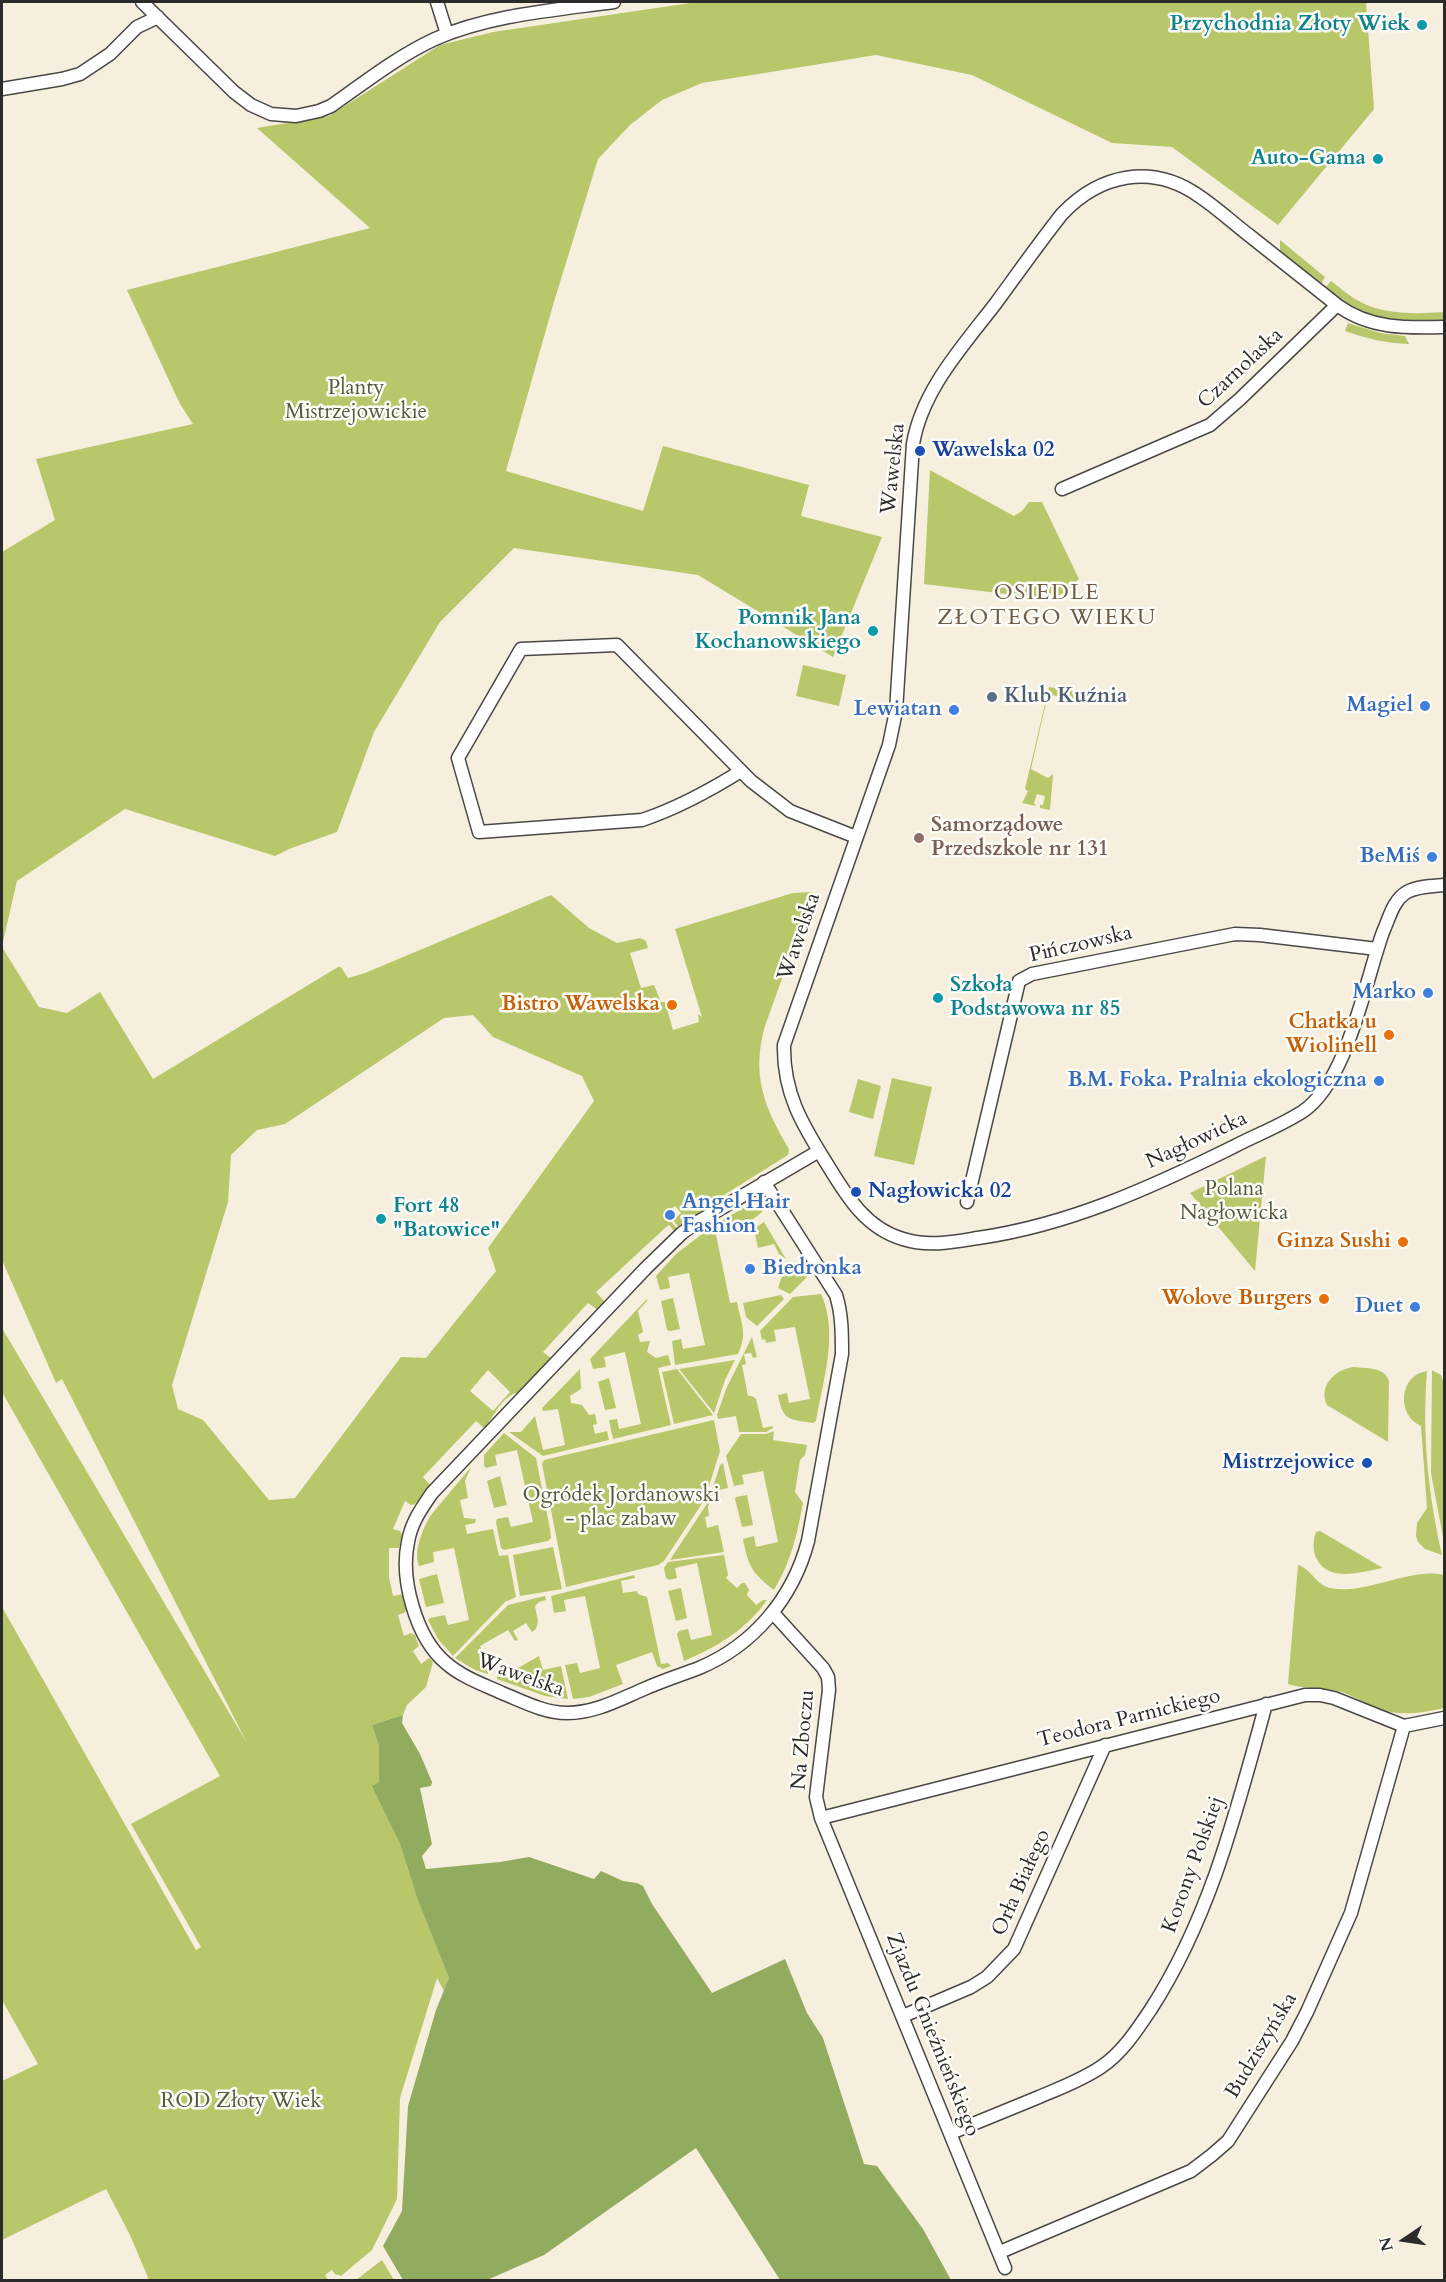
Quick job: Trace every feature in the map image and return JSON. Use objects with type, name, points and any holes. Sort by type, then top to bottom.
[{"type":"street","points":[[142,2],[242,99],[271,114],[296,116],[325,109],[419,47],[447,34],[502,20],[614,2]]},
{"type":"street","points":[[437,2],[447,34]]},
{"type":"street","points":[[2,89],[80,74],[110,54],[137,27],[158,17]]},
{"type":"street","name":"Wawelska","points":[[845,1192],[796,1110],[788,1089],[784,1066],[784,1045],[889,745],[896,711],[913,444],[919,417],[936,385],[1062,214],[1087,193],[1107,182],[1142,176],[1170,182],[1198,195],[1358,319],[1377,325],[1406,328],[1444,327]]},
{"type":"street","name":"Czarnolaska","points":[[1062,489],[1210,425],[1337,305]]},
{"type":"street","points":[[741,771],[704,794],[642,820],[479,832],[458,758],[520,649],[617,645],[741,771],[774,801],[790,811],[856,837]]},
{"type":"street","name":"Nagłowicka","points":[[845,1192],[856,1208],[885,1231],[900,1239],[932,1244],[1013,1233],[1102,1206],[1194,1166],[1287,1120],[1315,1102],[1331,1080],[1341,1059],[1377,949],[1398,900],[1408,892],[1427,886],[1444,885]]},
{"type":"street","name":"Pińczowska","points":[[967,1202],[1019,981],[1032,974],[1235,934],[1377,949]]},
{"type":"street","name":"Wawelska","points":[[764,1182],[836,1295],[840,1306],[842,1332],[842,1354],[808,1542],[792,1585],[773,1613],[725,1655],[700,1668],[601,1708],[565,1713],[529,1705],[459,1674],[436,1654],[417,1620],[406,1570],[408,1540],[416,1515],[432,1493],[682,1233],[764,1182],[819,1151]]},
{"type":"street","name":"Na Zboczu","points":[[773,1613],[823,1668],[828,1677],[829,1690],[816,1797],[821,1818]]},
{"type":"street","name":"Teodora Parnickiego","points":[[821,1818],[1305,1695],[1334,1698],[1404,1726]]},
{"type":"street","name":"Korony Polskiej","points":[[951,2133],[1079,2080],[1110,2060],[1140,2026],[1164,1989],[1206,1902],[1224,1852],[1266,1704]]},
{"type":"street","points":[[1404,1726],[1444,1718]]},
{"type":"street","name":"Budziszyńska","points":[[1000,2252],[1191,2171],[1228,2141],[1292,2041],[1332,1958],[1358,1890],[1404,1726]]},
{"type":"street","name":"Orła Białego","points":[[903,2016],[979,1982],[1002,1964],[1014,1949],[1105,1745]]},
{"type":"street","name":"Zjazdu Gnieźnieńskiego","points":[[821,1818],[1005,2268]]},
{"type":"green space","name":"Planty Mistrzejowickie","points":[[697,2],[1366,2],[1374,109],[1278,225],[1172,147],[1112,143],[972,75],[876,55],[702,83],[662,100],[630,125],[598,159],[553,305],[506,471],[643,511],[663,446],[809,485],[801,516],[882,537],[833,657],[698,575],[514,548],[440,622],[374,732],[337,832],[275,856],[125,809],[17,881],[2,946],[2,552],[55,520],[36,459],[193,424],[180,404],[127,290],[370,228],[257,128],[329,116],[440,45],[493,32]]},
{"type":"green space","points":[[1280,240],[1325,277],[1321,284],[1280,252]]},
{"type":"green space","points":[[1331,281],[1350,296],[1367,305],[1399,312],[1444,312],[1444,321],[1397,320],[1369,315],[1325,288]]},
{"type":"green space","points":[[1348,323],[1380,333],[1405,336],[1409,344],[1384,342],[1353,334],[1345,331]]},
{"type":"green space","points":[[930,470],[1014,516],[1022,511],[1029,502],[1042,502],[1079,579],[1065,593],[1047,599],[924,584]]},
{"type":"green space","points":[[803,665],[846,675],[839,706],[796,696]]},
{"type":"green space","points":[[1049,687],[1078,692],[1077,701],[1048,694],[1031,769],[1048,778],[1053,774],[1050,810],[1040,808],[1045,796],[1037,794],[1034,803],[1036,806],[1022,803],[1028,791],[1025,789]]},
{"type":"green space","name":"ROD Złoty Wiek","points":[[813,892],[765,1026],[759,1060],[762,1090],[773,1119],[789,1149],[788,1155],[716,1200],[710,1208],[679,1228],[673,1220],[681,1213],[675,1206],[665,1214],[678,1230],[675,1232],[669,1225],[665,1228],[596,1292],[605,1302],[598,1310],[588,1303],[543,1352],[551,1358],[519,1392],[503,1402],[484,1428],[476,1421],[423,1477],[431,1486],[415,1504],[411,1505],[405,1501],[393,1529],[400,1531],[402,1535],[399,1548],[389,1548],[389,1577],[393,1596],[404,1594],[407,1610],[398,1615],[404,1636],[411,1633],[415,1635],[419,1646],[413,1651],[421,1664],[429,1658],[433,1662],[426,1687],[407,1705],[403,1715],[372,1725],[379,1746],[379,1783],[373,1785],[400,1844],[417,1898],[449,1978],[444,1991],[437,1978],[400,2098],[397,2199],[372,2250],[341,2276],[332,2270],[325,2275],[328,2280],[149,2280],[130,2235],[106,2189],[2,2240],[2,2081],[38,2064],[2,2000],[2,1607],[196,1950],[201,1947],[131,1824],[220,1776],[2,1392],[2,1328],[247,1743],[62,1379],[56,1383],[2,1260],[2,947],[39,1007],[67,1013],[100,992],[153,1079],[338,967],[341,967],[348,978],[365,973],[551,895],[589,928],[617,943],[640,938],[646,941],[648,948],[630,953],[641,988],[654,985],[661,1002],[665,1002],[673,1030],[699,1022],[698,1014],[702,1017],[675,929],[793,893]],"holes":[[[473,1015],[493,1037],[582,1076],[594,1101],[488,1248],[496,1271],[426,1358],[401,1357],[295,1498],[269,1500],[203,1420],[178,1409],[172,1385],[228,1202],[231,1155],[257,1130],[285,1124],[444,1018]],[[488,1370],[510,1392],[493,1411],[470,1391]]]},
{"type":"green space","points":[[892,1078],[932,1087],[914,1165],[874,1156]]},
{"type":"green space","points":[[858,1079],[881,1086],[873,1119],[849,1112]]},
{"type":"green space","name":"Polana Nagłowicka","points":[[1266,1156],[1255,1271],[1190,1193]]},
{"type":"green space","points":[[754,1205],[763,1208],[762,1212],[752,1220],[721,1226],[721,1221],[747,1206]]},
{"type":"green space","points":[[764,1222],[786,1259],[779,1254],[774,1244],[758,1248],[754,1229]]},
{"type":"green space","points":[[714,1225],[730,1303],[737,1302],[742,1322],[743,1340],[738,1354],[675,1365],[672,1341],[681,1339],[683,1349],[705,1345],[689,1273],[668,1277],[670,1288],[660,1290],[656,1276],[676,1254]]},
{"type":"green space","points":[[803,1265],[808,1276],[790,1294],[778,1288],[782,1276]]},
{"type":"green space","points":[[821,1294],[829,1325],[829,1341],[816,1421],[813,1423],[788,1417],[782,1410],[778,1395],[787,1393],[789,1403],[810,1399],[795,1327],[774,1330],[776,1341],[766,1343],[765,1339],[762,1340],[760,1331],[793,1297]]},
{"type":"green space","points":[[781,1295],[784,1299],[757,1326],[746,1317],[743,1303]]},
{"type":"green space","points":[[673,1298],[680,1329],[670,1331],[667,1330],[661,1301]]},
{"type":"green space","points":[[647,1299],[638,1311],[643,1332],[638,1335],[640,1342],[650,1341],[647,1352],[656,1358],[668,1355],[671,1365],[658,1368],[671,1425],[613,1439],[609,1420],[617,1419],[619,1429],[641,1424],[625,1352],[604,1357],[606,1367],[593,1369],[590,1359]]},
{"type":"green space","points":[[752,1337],[757,1357],[753,1358],[751,1353],[744,1354],[746,1364],[742,1365],[748,1396],[756,1399],[763,1428],[773,1426],[766,1432],[739,1432],[736,1416],[718,1419],[717,1415],[726,1389]]},
{"type":"green space","points":[[735,1360],[725,1380],[714,1413],[679,1369]]},
{"type":"green space","points":[[1354,1367],[1369,1368],[1387,1376],[1389,1381],[1388,1442],[1327,1405],[1325,1391],[1330,1380],[1340,1371]]},
{"type":"green space","points":[[580,1369],[581,1389],[570,1396],[571,1403],[582,1405],[589,1415],[595,1414],[597,1424],[593,1425],[595,1434],[607,1431],[609,1440],[543,1456],[509,1432],[521,1432],[535,1416],[543,1450],[565,1445],[558,1409],[543,1411],[542,1408]]},
{"type":"green space","points":[[677,1369],[713,1415],[674,1424],[662,1372]]},
{"type":"green space","points":[[1432,1370],[1441,1375],[1444,1384],[1444,1543],[1431,1473]]},
{"type":"green space","points":[[1427,1371],[1425,1418],[1427,1464],[1442,1555],[1425,1549],[1416,1536],[1417,1523],[1427,1508],[1421,1426],[1407,1413],[1404,1396],[1411,1380]]},
{"type":"green space","points":[[609,1378],[616,1408],[605,1410],[598,1382]]},
{"type":"green space","name":"Ogródek Jordanowski - plac zabaw","points":[[714,1420],[720,1451],[705,1499],[664,1561],[658,1565],[566,1587],[542,1464],[544,1460]]},
{"type":"green space","points":[[774,1431],[773,1440],[807,1445],[805,1455],[800,1460],[795,1492],[803,1503],[793,1548],[774,1590],[752,1568],[743,1539],[754,1536],[756,1547],[778,1542],[763,1471],[742,1475],[744,1484],[734,1486],[726,1456],[741,1434],[766,1434]]},
{"type":"green space","points":[[504,1433],[536,1458],[551,1538],[548,1541],[504,1550],[501,1548],[497,1519],[508,1517],[511,1527],[533,1522],[517,1450],[495,1455],[497,1465],[486,1468],[484,1466],[484,1455]]},
{"type":"green space","points":[[723,1463],[728,1488],[714,1491],[708,1507],[709,1516],[705,1517],[707,1528],[718,1525],[724,1552],[670,1560],[708,1502],[720,1465]]},
{"type":"green space","points":[[471,1467],[465,1481],[468,1498],[460,1500],[464,1518],[476,1519],[475,1523],[465,1525],[467,1534],[493,1529],[499,1556],[508,1555],[516,1597],[505,1602],[453,1656],[438,1639],[428,1620],[445,1615],[448,1625],[469,1620],[454,1548],[433,1552],[434,1562],[419,1566],[417,1554],[422,1533],[431,1515]]},
{"type":"green space","points":[[500,1476],[507,1505],[494,1508],[487,1481]]},
{"type":"green space","points":[[747,1495],[753,1525],[742,1527],[735,1499]]},
{"type":"green space","points":[[1320,1531],[1383,1568],[1344,1574],[1327,1570],[1320,1564],[1314,1552],[1315,1535]]},
{"type":"green space","points":[[553,1547],[562,1589],[520,1596],[513,1555]]},
{"type":"green space","points":[[724,1555],[728,1575],[726,1578],[737,1588],[745,1583],[749,1590],[747,1595],[756,1605],[767,1600],[740,1629],[708,1650],[684,1661],[677,1634],[679,1631],[688,1629],[691,1640],[712,1635],[697,1563],[675,1568],[677,1578],[669,1580],[666,1578],[664,1568],[668,1562]]},
{"type":"green space","points":[[1298,1565],[1324,1586],[1337,1589],[1363,1587],[1419,1574],[1444,1575],[1444,1708],[1419,1713],[1385,1711],[1342,1692],[1288,1684]]},
{"type":"green space","points":[[437,1574],[444,1603],[426,1607],[419,1579]]},
{"type":"green space","points":[[634,1575],[635,1578],[621,1581],[623,1593],[637,1591],[638,1594],[647,1597],[661,1664],[668,1663],[671,1666],[663,1669],[657,1666],[652,1652],[616,1665],[623,1684],[589,1697],[573,1699],[565,1665],[577,1663],[580,1673],[600,1668],[585,1596],[564,1600],[566,1611],[554,1613],[551,1596]]},
{"type":"green space","points":[[681,1588],[687,1618],[676,1621],[668,1591]]},
{"type":"green space","points":[[545,1596],[546,1600],[535,1606],[538,1621],[536,1629],[532,1632],[526,1623],[513,1631],[518,1640],[515,1641],[508,1630],[480,1646],[489,1664],[488,1674],[475,1670],[455,1658],[508,1605]]},
{"type":"green space","points":[[539,1656],[543,1670],[561,1666],[568,1699],[545,1696],[497,1679],[498,1672],[509,1673]]},
{"type":"green space","points":[[403,1715],[402,1723],[420,1754],[432,1782],[431,1786],[420,1788],[432,1844],[422,1856],[426,1869],[529,1857],[594,1879],[601,1871],[623,1881],[637,1883],[643,1886],[652,1904],[712,1993],[785,1959],[807,2013],[823,2038],[864,2164],[877,2166],[923,2229],[951,2280],[780,2280],[696,2148],[544,2255],[487,2280],[403,2280],[383,2246],[402,2211],[408,2106],[436,2010],[449,1978],[417,1898],[400,1844],[372,1786],[379,1782],[379,1746],[372,1725]]},
{"type":"green space","points":[[382,2260],[394,2280],[356,2280]]},
{"type":"place","name":"Przychodnia Złoty Wiek","points":[[1422,25]]},
{"type":"place","name":"Auto-Gama","points":[[1378,159]]},
{"type":"place","name":"Wawelska 02","points":[[920,451]]},
{"type":"place","name":"Pomnik Jana Kochanowskiego","points":[[873,631]]},
{"type":"place","name":"Klub Kuźnia","points":[[992,697]]},
{"type":"place","name":"Magiel","points":[[1425,706]]},
{"type":"place","name":"Lewiatan","points":[[954,710]]},
{"type":"place","name":"Samorządowe Przedszkole nr 131","points":[[919,838]]},
{"type":"place","name":"BeMiś","points":[[1432,857]]},
{"type":"place","name":"Marko","points":[[1428,993]]},
{"type":"place","name":"Szkoła Podstawowa nr 85","points":[[938,998]]},
{"type":"place","name":"Bistro Wawelska","points":[[672,1005]]},
{"type":"place","name":"Chatka u Wiolinell","points":[[1389,1035]]},
{"type":"place","name":"B.M. Foka. Pralnia ekologiczna","points":[[1379,1081]]},
{"type":"place","name":"Nagłowicka 02","points":[[856,1192]]},
{"type":"place","name":"Angel Hair Fashion","points":[[670,1215]]},
{"type":"place","name":"Fort 48 \"Batowice\"","points":[[381,1219]]},
{"type":"place","name":"Ginza Sushi","points":[[1403,1242]]},
{"type":"place","name":"Biedronka","points":[[750,1269]]},
{"type":"place","name":"Wolove Burgers","points":[[1324,1299]]},
{"type":"place","name":"Duet","points":[[1415,1307]]},
{"type":"place","name":"Mistrzejowice","points":[[1367,1463]]},
{"type":"district","name":"OSIEDLE ZŁOTEGO WIEKU","points":[[1047,606]]}]
